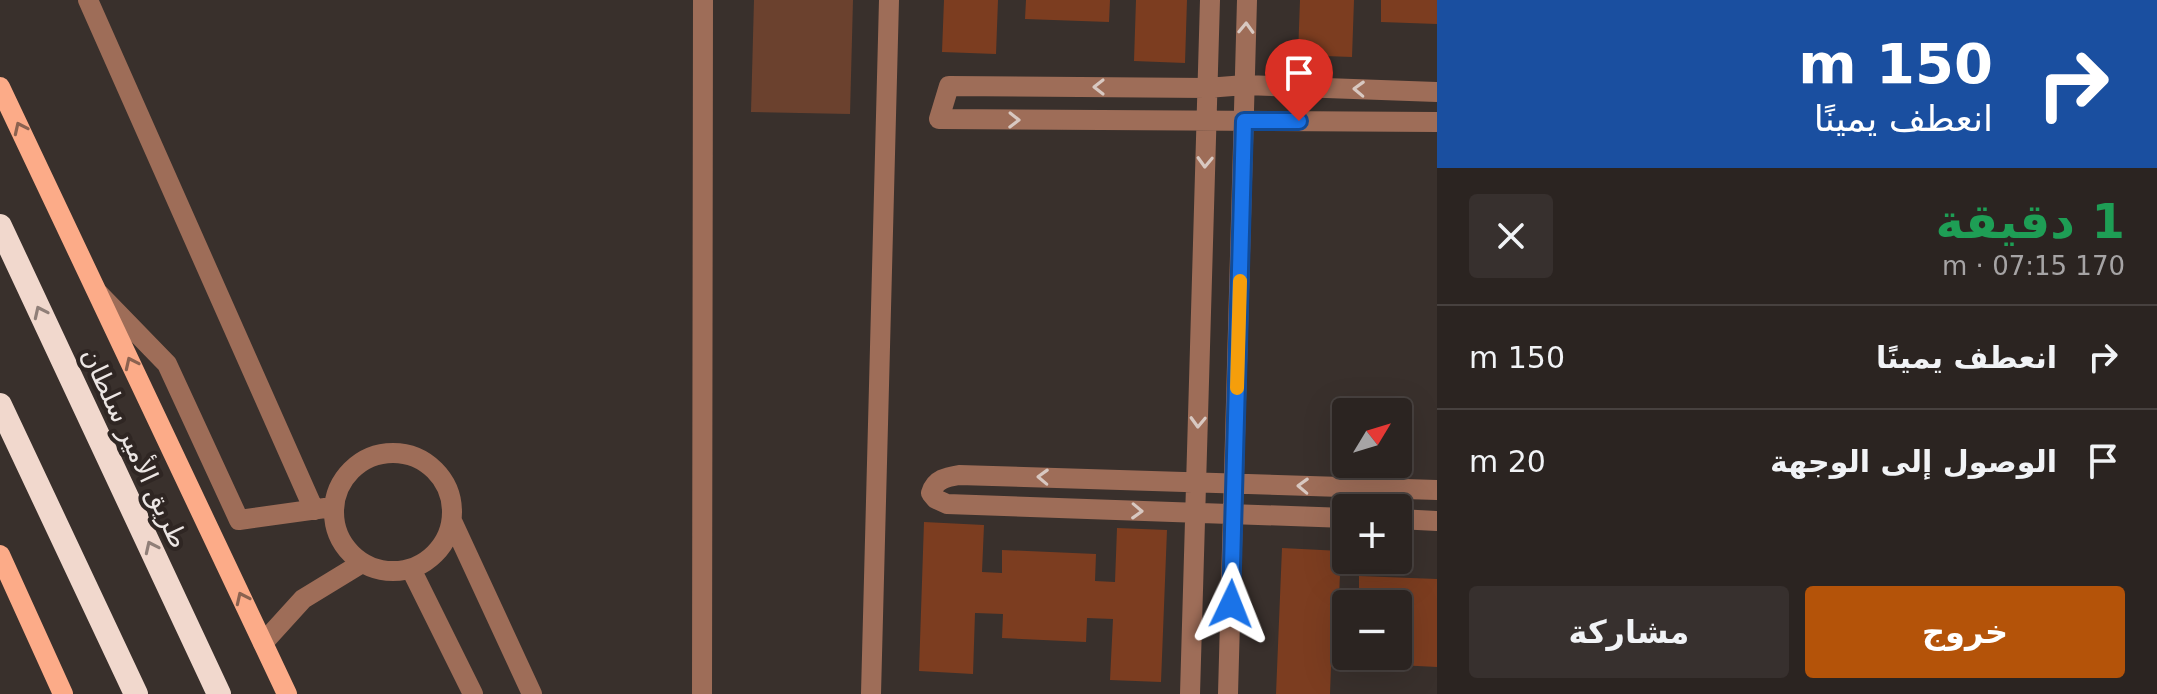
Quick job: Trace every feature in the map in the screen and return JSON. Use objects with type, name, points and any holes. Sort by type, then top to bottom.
[{"type":"highway","name":"طريق الأمير سلطان","points":[[0,226],[219,694]]},
{"type":"highway","points":[[0,405],[136,694]]},
{"type":"main road","points":[[0,87],[287,694]]},
{"type":"main road","points":[[0,555],[63,694]]},
{"type":"street","points":[[88,0],[323,508],[340,539],[349,553],[362,563],[378,570],[394,572],[411,569],[439,551],[452,521],[452,502],[445,484],[433,469],[418,458],[399,452],[380,453],[362,460],[348,472],[323,508],[239,520],[167,364],[97,293]]},
{"type":"street","points":[[702,694],[703,0]]},
{"type":"street","points":[[871,694],[889,0]]},
{"type":"street","points":[[1190,694],[1210,0]]},
{"type":"street","points":[[1228,694],[1247,0]]},
{"type":"street","points":[[1437,92],[1245,85],[1207,88],[949,86],[939,119],[1437,122]]},
{"type":"street","points":[[1332,518],[947,504],[931,493],[933,486],[943,478],[959,475],[1437,490]]},
{"type":"street","points":[[1412,520],[1437,521]]},
{"type":"street","points":[[452,521],[532,694]]},
{"type":"street","points":[[263,643],[303,599],[362,563]]},
{"type":"street","points":[[411,569],[473,694]]},
{"type":"shaded area","points":[[754,0],[853,0],[850,114],[751,112]]},
{"type":"building","points":[[944,0],[998,0],[996,54],[942,52]]},
{"type":"building","points":[[1026,0],[1110,0],[1109,22],[1025,19]]},
{"type":"building","points":[[1136,0],[1187,0],[1185,63],[1134,61]]},
{"type":"building","points":[[1300,0],[1354,0],[1352,57],[1298,55]]},
{"type":"building","points":[[1381,0],[1437,0],[1437,24],[1381,22]]},
{"type":"building","points":[[924,522],[984,525],[982,572],[1002,573],[1002,550],[1096,554],[1095,581],[1115,582],[1117,528],[1167,530],[1161,682],[1110,680],[1113,619],[1087,618],[1086,642],[1002,638],[1003,614],[975,613],[973,674],[919,671]]},
{"type":"building","points":[[1282,548],[1332,551],[1332,574],[1340,574],[1339,590],[1332,590],[1330,694],[1276,694]]},
{"type":"building","points":[[1359,576],[1437,579],[1437,667],[1412,666],[1412,590],[1359,590]]},
{"type":"slow traffic","points":[[1237,388],[1240,281]]},
{"type":"route","points":[[1231,604],[1244,121],[1299,121]]}]
